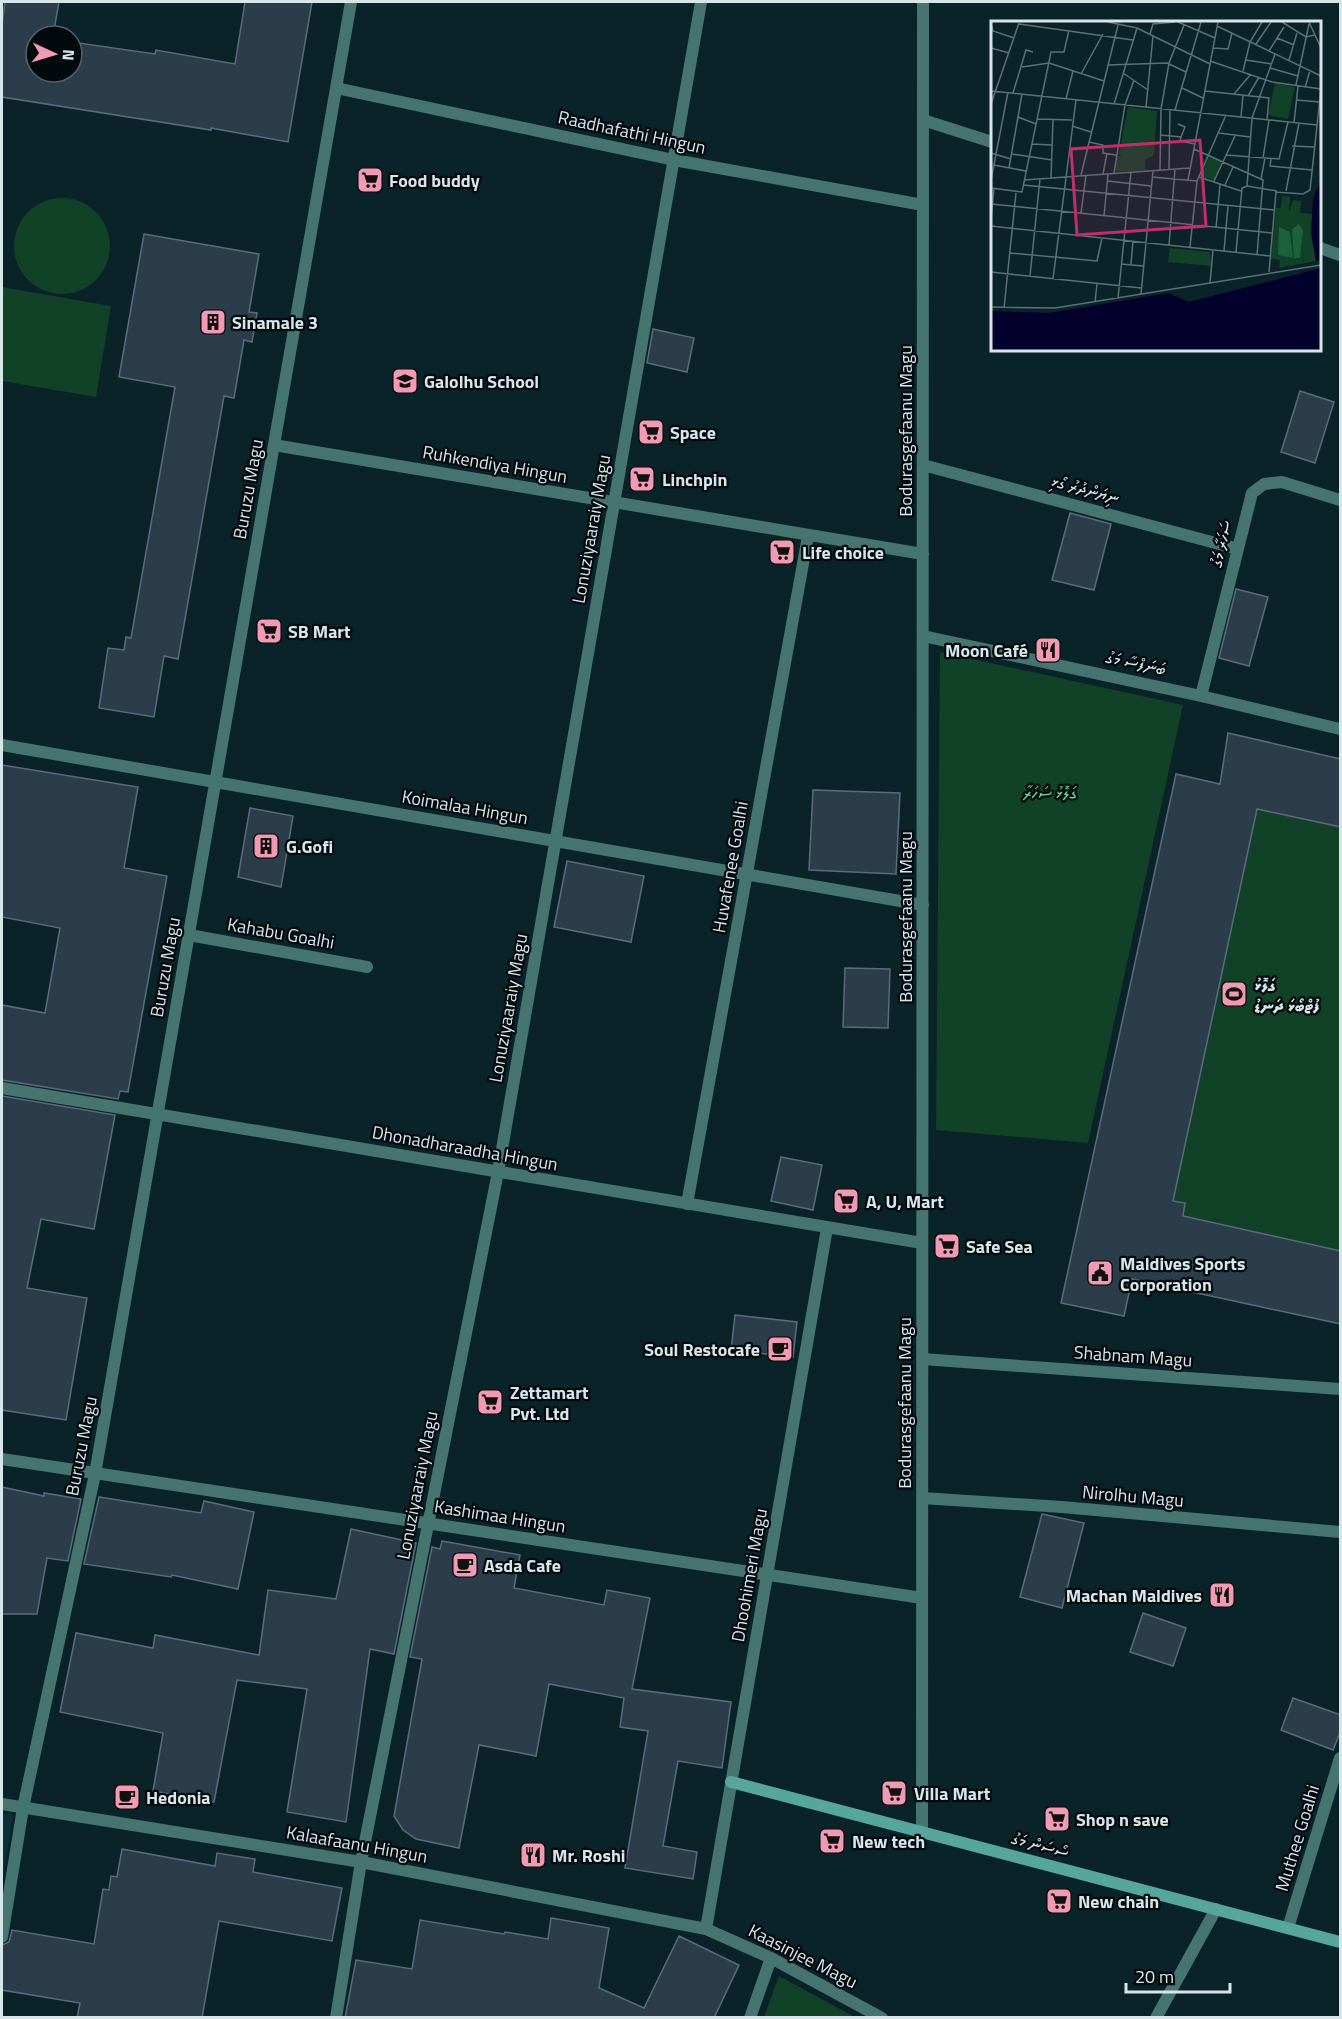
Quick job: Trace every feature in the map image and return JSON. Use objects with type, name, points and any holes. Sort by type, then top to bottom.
[{"type":"street","name":"Buruzu Magu","points":[[2,1937],[23,1808],[95,1474],[351,2]]},
{"type":"street","name":"Lonuziyaaraiy Magu","points":[[336,2018],[361,1862],[498,1172],[701,2]]},
{"type":"street","name":"Bodurasgefaanu Magu","points":[[922,1832],[924,2]]},
{"type":"street","name":"Raadhafathi Hingun","points":[[336,88],[674,160],[923,205]]},
{"type":"street","points":[[923,120],[991,141]]},
{"type":"street","points":[[1321,248],[1341,255]]},
{"type":"street","name":"Ruhkendiya Hingun","points":[[274,445],[923,554]]},
{"type":"street","name":"ނިޔަންދުރު ގޯޅި","points":[[923,465],[1238,549]]},
{"type":"street","name":"ސަހަރާ މަގު","points":[[1201,696],[1252,493],[1264,484],[1282,482],[1341,500]]},
{"type":"street","name":"Huvafenee Goalhi","points":[[687,1204],[808,536]]},
{"type":"street","name":"ބަނަފްސާ މަގު","points":[[923,636],[1201,696],[1341,729]]},
{"type":"street","name":"Koimalaa Hingun","points":[[2,745],[923,905]]},
{"type":"street","name":"Kahabu Goalhi","points":[[189,935],[367,967]]},
{"type":"street","name":"Dhonadharaadha Hingun","points":[[2,1088],[922,1243]]},
{"type":"street","name":"Dhoohimeri Magu","points":[[706,1929],[827,1228]]},
{"type":"street","name":"Shabnam Magu","points":[[922,1359],[1341,1389]]},
{"type":"street","name":"Kashimaa Hingun","points":[[2,1459],[922,1598]]},
{"type":"street","name":"Nirolhu Magu","points":[[922,1498],[1062,1507],[1341,1532]]},
{"type":"street","name":"Muthee Goalhi","points":[[1288,1928],[1341,1758]]},
{"type":"street","name":"ސޯސަން މަގު","points":[[731,1782],[1341,1942]]},
{"type":"street","name":"Kalaafaanu Hingun","points":[[2,1804],[361,1862],[706,1929]]},
{"type":"street","points":[[1156,2018],[1216,1909]]},
{"type":"street","name":"Kaasinjee Magu","points":[[706,1929],[771,1958],[882,2018]]},
{"type":"street","points":[[750,2018],[771,1958]]},
{"type":"shaded area","points":[[2,1813],[13,1815],[2,1882]]},
{"type":"green space","points":[[62,198],[80,202],[96,212],[106,228],[110,246],[106,264],[96,280],[80,290],[62,294],[44,290],[28,280],[18,264],[14,246],[18,228],[28,212],[44,202]]},
{"type":"green space","points":[[2,287],[111,306],[96,397],[2,381]]},
{"type":"green space","name":"ގަލޮޅު ސަހަރާ","points":[[940,652],[1183,705],[1088,1143],[936,1130]]},
{"type":"green space","name":"ގަލޮޅު ފުޓްބޯޅަ ދަނޑު","points":[[1228,733],[1340,759],[1340,1324],[1083,1205],[1176,774],[1220,784]]},
{"type":"green space","points":[[779,1976],[855,2017],[764,2017]]},
{"type":"building","points":[[5,2],[59,2],[55,24],[24,24],[24,84],[84,84],[84,44],[155,54],[156,50],[235,64],[245,2],[312,2],[288,142],[211,128],[211,130],[2,97],[2,25]]},
{"type":"building","points":[[144,234],[259,254],[249,312],[257,313],[252,342],[244,340],[234,398],[224,396],[178,659],[164,656],[154,717],[99,708],[108,648],[124,650],[126,637],[131,638],[175,387],[119,377]]},
{"type":"building","points":[[653,329],[694,338],[687,372],[647,363]]},
{"type":"building","points":[[1300,391],[1334,402],[1315,463],[1281,452]]},
{"type":"building","points":[[1070,513],[1111,524],[1094,590],[1052,580]]},
{"type":"building","points":[[1236,589],[1268,597],[1249,666],[1219,658]]},
{"type":"building","points":[[1228,733],[1341,759],[1341,827],[1257,809],[1173,1201],[1185,1203],[1183,1216],[1341,1251],[1341,1324],[1132,1279],[1124,1316],[1061,1303],[1176,774],[1220,784]]},
{"type":"building","points":[[2,765],[138,787],[124,868],[167,876],[128,1092],[120,1091],[118,1099],[2,1080],[2,1005],[45,1013],[60,928],[2,917]]},
{"type":"building","points":[[813,790],[900,793],[896,874],[809,870]]},
{"type":"building","name":"G.Gofi","points":[[250,808],[293,816],[281,887],[238,877]]},
{"type":"building","points":[[567,861],[644,876],[631,942],[554,927]]},
{"type":"building","points":[[845,968],[890,969],[888,1028],[843,1027]]},
{"type":"building","points":[[2,1096],[115,1115],[94,1229],[41,1219],[27,1288],[87,1298],[66,1420],[2,1410]]},
{"type":"building","points":[[781,1157],[822,1165],[813,1210],[771,1201]]},
{"type":"building","points":[[735,1315],[797,1322],[793,1357],[731,1350]]},
{"type":"building","points":[[2,1487],[44,1496],[44,1493],[81,1499],[68,1561],[47,1558],[37,1614],[2,1614]]},
{"type":"building","points":[[99,1497],[201,1513],[204,1501],[254,1512],[238,1589],[172,1575],[171,1577],[84,1564]]},
{"type":"building","points":[[1042,1514],[1084,1523],[1062,1608],[1020,1597]]},
{"type":"building","points":[[351,1529],[416,1543],[394,1654],[370,1649],[346,1822],[287,1812],[307,1689],[237,1680],[214,1802],[153,1791],[163,1733],[60,1712],[76,1633],[153,1648],[155,1635],[259,1655],[268,1590],[336,1599]]},
{"type":"building","points":[[442,1541],[520,1555],[514,1588],[604,1605],[607,1590],[650,1598],[632,1689],[731,1702],[722,1768],[678,1761],[663,1846],[697,1852],[693,1879],[625,1868],[648,1731],[620,1727],[624,1698],[549,1684],[536,1756],[479,1745],[459,1848],[416,1839],[403,1830],[394,1816],[422,1659],[410,1657],[432,1547],[440,1549]]},
{"type":"building","points":[[1143,1613],[1186,1628],[1173,1666],[1130,1652]]},
{"type":"building","points":[[1293,1698],[1341,1715],[1341,1730],[1333,1750],[1281,1730]]},
{"type":"building","points":[[122,1849],[215,1866],[217,1853],[255,1859],[253,1872],[342,1888],[332,1941],[219,1921],[202,2018],[77,2018],[80,2003],[2,1990],[2,1945],[9,1942],[12,1930],[94,1944],[103,1889],[109,1890],[111,1876],[117,1877]]},
{"type":"building","points":[[551,1918],[609,1928],[599,1988],[644,2008],[679,1936],[739,1965],[714,2018],[345,2018],[356,1960],[412,1969],[420,1920],[548,1939]]},
{"type":"place","name":"Food buddy","points":[[370,180]]},
{"type":"place","name":"Sinamale 3","points":[[213,322]]},
{"type":"place","name":"Galolhu School","points":[[405,381]]},
{"type":"place","name":"Space","points":[[651,432]]},
{"type":"place","name":"Linchpin","points":[[642,479]]},
{"type":"place","name":"Life choice","points":[[782,552]]},
{"type":"place","name":"SB Mart","points":[[269,631]]},
{"type":"place","name":"Moon Café","points":[[1048,650]]},
{"type":"place","name":"G.Gofi","points":[[266,846]]},
{"type":"place","name":"ގަލޮޅު ފުޓްބޯޅަ ދަނޑު","points":[[1234,994]]},
{"type":"place","name":"A, U, Mart","points":[[846,1201]]},
{"type":"place","name":"Safe Sea","points":[[947,1246]]},
{"type":"place","name":"Maldives Sports Corporation","points":[[1100,1273]]},
{"type":"place","name":"Soul Restocafe","points":[[780,1349]]},
{"type":"place","name":"Zettamart Pvt. Ltd","points":[[490,1402]]},
{"type":"place","name":"Asda Cafe","points":[[465,1565]]},
{"type":"place","name":"Machan Maldives","points":[[1222,1595]]},
{"type":"place","name":"Villa Mart","points":[[894,1793]]},
{"type":"place","name":"Hedonia","points":[[127,1797]]},
{"type":"place","name":"Shop n save","points":[[1057,1819]]},
{"type":"place","name":"New tech","points":[[832,1841]]},
{"type":"place","name":"Mr. Roshi","points":[[533,1855]]},
{"type":"place","name":"New chain","points":[[1059,1901]]}]
